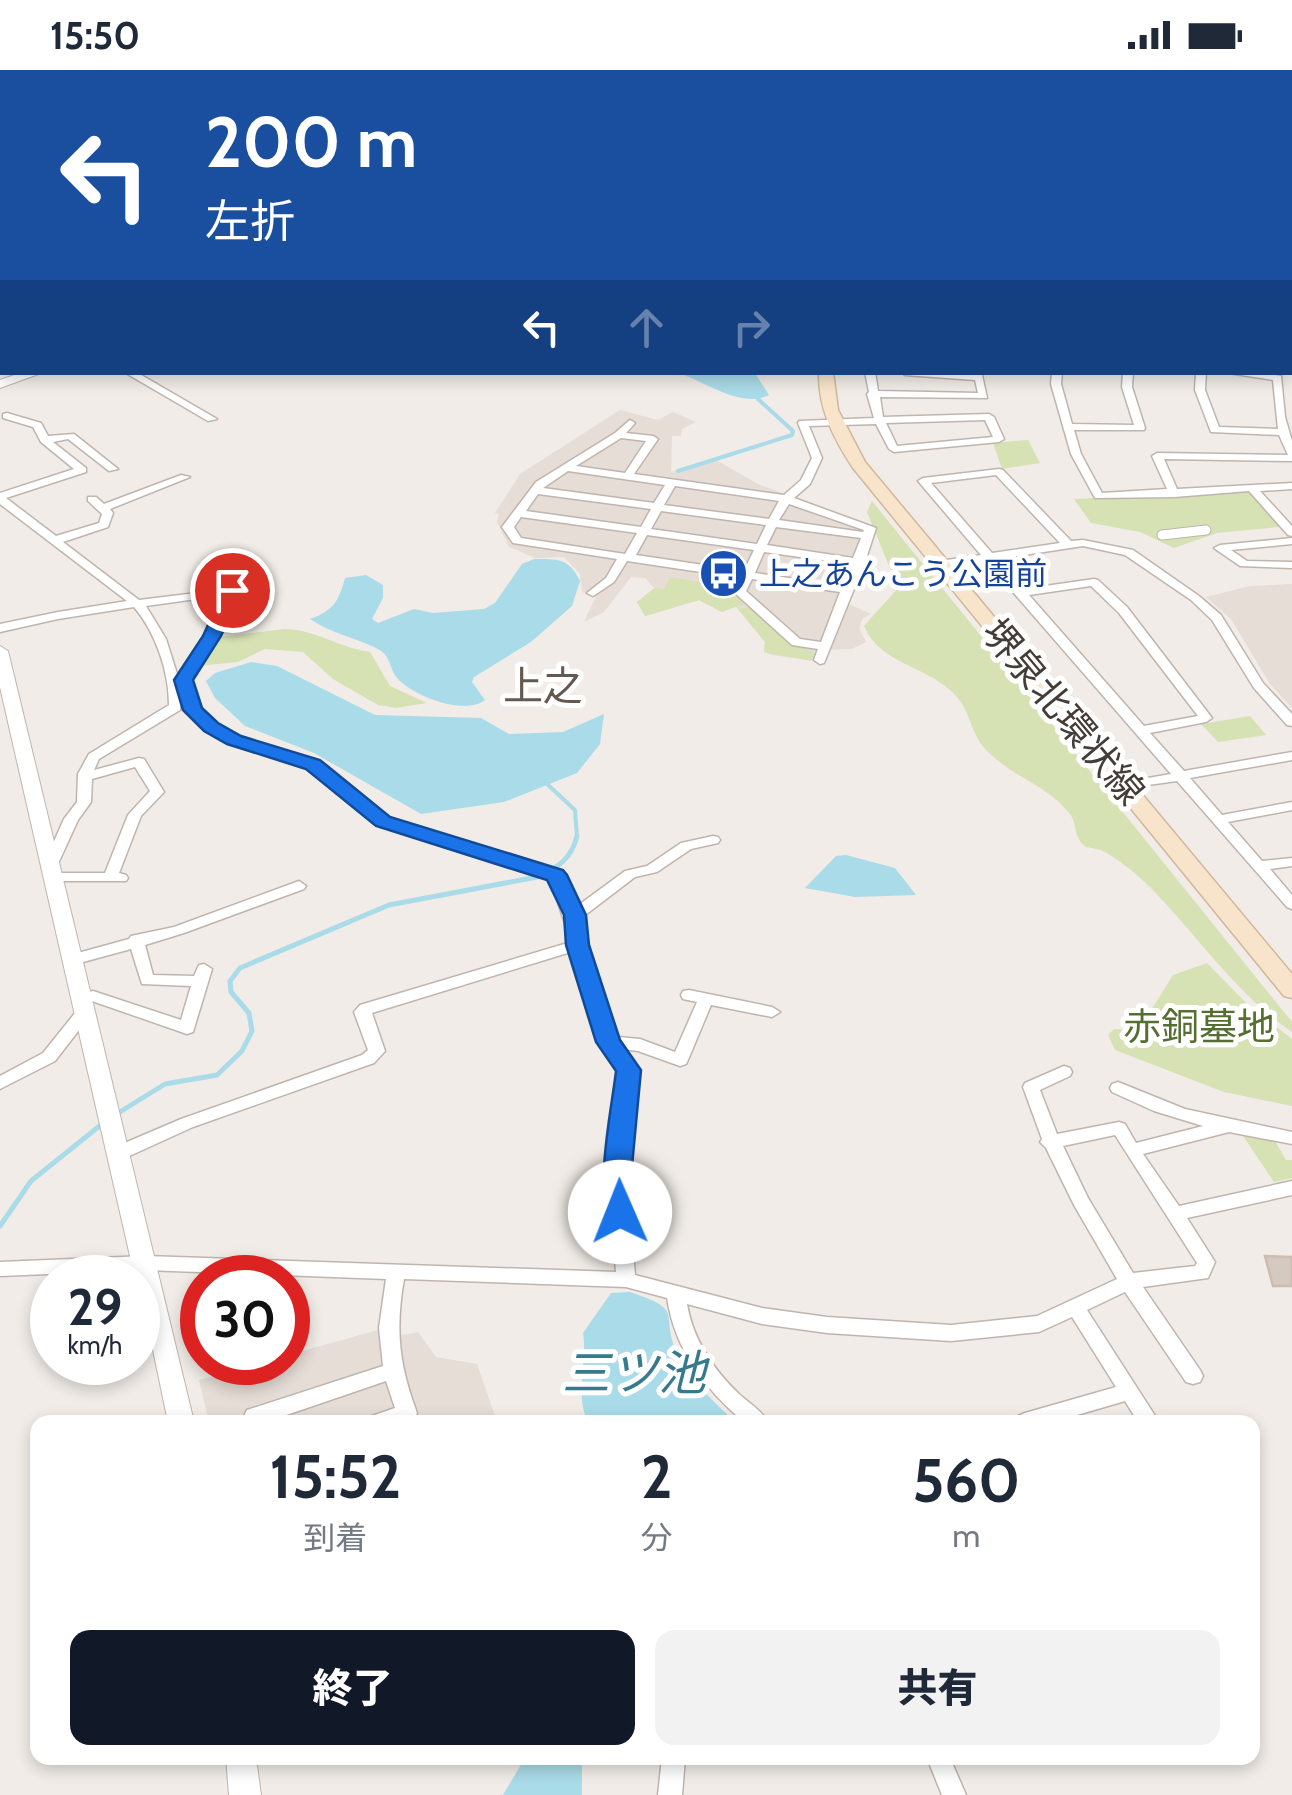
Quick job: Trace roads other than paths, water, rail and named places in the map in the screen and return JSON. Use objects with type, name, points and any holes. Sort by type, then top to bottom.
[{"type":"main road","name":"堺泉北環状線","points":[[826,375],[826,395],[835,422],[860,465],[1292,990]]},
{"type":"street","points":[[0,384],[28,375]]},
{"type":"street","points":[[133,375],[212,419]]},
{"type":"street","points":[[826,647],[796,642],[740,592],[786,498],[806,482],[817,458],[803,423],[879,420],[989,417],[1000,438],[894,448],[879,420],[870,375]]},
{"type":"street","points":[[872,394],[984,396],[979,376],[960,375]]},
{"type":"street","points":[[1057,375],[1076,454],[1100,496],[1292,486]]},
{"type":"street","points":[[1068,427],[1140,428],[1126,387],[1128,375]]},
{"type":"street","points":[[1201,375],[1200,390],[1215,430],[1282,432]]},
{"type":"street","points":[[1174,494],[1157,456],[1292,456],[1282,432],[1278,378],[1252,375]]},
{"type":"street","points":[[7,416],[37,426],[45,440],[82,470]]},
{"type":"street","points":[[630,423],[619,435],[536,490],[508,526],[517,542],[848,590]]},
{"type":"street","points":[[619,435],[653,440],[628,476]]},
{"type":"street","points":[[0,498],[82,470],[110,466],[70,436],[45,440]]},
{"type":"street","points":[[566,468],[786,498],[870,528],[820,660]]},
{"type":"street","points":[[1068,545],[998,472],[923,481],[1292,904]]},
{"type":"street","points":[[102,508],[184,476]]},
{"type":"street","points":[[593,592],[610,580],[645,531],[672,482]]},
{"type":"street","points":[[1253,489],[1292,533]]},
{"type":"street","points":[[536,490],[868,536]]},
{"type":"street","points":[[0,498],[140,606],[155,623],[193,710],[211,727],[234,740],[313,764],[383,821],[556,875],[575,915],[577,945],[608,1042],[628,1070],[618,1177],[626,1280]]},
{"type":"street","points":[[53,541],[104,525],[108,513],[92,499]]},
{"type":"street","points":[[518,513],[858,562]]},
{"type":"street","points":[[1162,536],[1206,530]]},
{"type":"street","points":[[1292,541],[1220,548],[1244,564],[1292,565]]},
{"type":"street","points":[[940,564],[1068,545],[1101,544],[1129,552],[1196,598],[1217,618],[1258,686],[1292,722]]},
{"type":"street","points":[[1022,593],[1094,582],[1123,610],[1206,718],[1142,730]]},
{"type":"street","points":[[0,628],[55,613],[140,606],[232,590],[212,636],[179,682],[175,707],[94,757],[86,776],[84,802],[71,819],[51,872]]},
{"type":"street","points":[[0,651],[144,1255]]},
{"type":"street","points":[[1124,786],[1292,756]]},
{"type":"street","points":[[51,872],[116,878],[135,815],[158,792],[139,762],[86,776]]},
{"type":"street","points":[[1220,820],[1292,806]]},
{"type":"street","points":[[575,915],[630,874],[652,869],[686,846],[713,840]]},
{"type":"street","points":[[1258,866],[1292,862]]},
{"type":"street","points":[[72,960],[179,930],[299,886]]},
{"type":"street","points":[[0,1083],[49,1056],[92,996],[188,1028],[203,975],[147,980],[136,940]]},
{"type":"street","points":[[119,1152],[187,1123],[368,1059],[377,1051],[362,1012],[366,1009],[577,945]]},
{"type":"street","points":[[608,1042],[640,1045],[680,1060],[697,997],[772,1012]]},
{"type":"street","points":[[1064,1072],[1030,1087],[1049,1142],[1130,1281],[1194,1376]]},
{"type":"street","points":[[1118,1088],[1143,1101],[1226,1127],[1292,1138]]},
{"type":"street","points":[[1132,1150],[1226,1127]]},
{"type":"street","points":[[160,1264],[626,1280],[676,1296],[827,1325],[951,1333],[1040,1324],[1130,1281],[1202,1273],[1206,1262],[1118,1128],[1049,1142]]},
{"type":"street","points":[[1174,1214],[1292,1188]]},
{"type":"street","points":[[0,1269],[30,1268]]},
{"type":"street","points":[[396,1272],[386,1326],[391,1371],[407,1413],[401,1415]]},
{"type":"street","points":[[676,1296],[678,1319],[706,1371],[729,1399],[749,1415]]},
{"type":"street","points":[[1077,1309],[1144,1415]]},
{"type":"street","points":[[160,1327],[179,1415]]},
{"type":"street","points":[[257,1415],[391,1371]]},
{"type":"street","points":[[1056,1415],[1129,1392]]},
{"type":"street","points":[[242,1765],[244,1795]]},
{"type":"street","points":[[670,1795],[673,1765]]},
{"type":"street","points":[[942,1765],[954,1795]]},
{"type":"water","points":[[684,375],[756,375],[769,395],[748,399]]},
{"type":"water","points":[[534,559],[556,560],[572,568],[580,581],[572,606],[531,642],[474,677],[472,682],[485,700],[476,704],[452,705],[415,692],[398,679],[381,651],[310,619],[334,604],[345,578],[366,575],[383,585],[383,598],[372,619],[378,623],[414,609],[433,613],[484,609],[495,603],[522,564]]},
{"type":"water","points":[[251,662],[277,666],[375,715],[481,718],[509,734],[563,732],[604,714],[600,744],[577,773],[504,802],[421,814],[314,753],[245,726],[215,698],[206,681],[215,673]]},
{"type":"water","points":[[836,856],[895,868],[916,895],[855,897],[805,888]]},
{"type":"water","name":"三ツ池","points":[[630,1292],[665,1309],[683,1364],[729,1415],[585,1415],[582,1400],[583,1333],[611,1293]]},
{"type":"water","points":[[521,1765],[582,1765],[582,1795],[503,1795]]},
{"type":"waterway","points":[[678,471],[792,435],[793,431],[758,399]]},
{"type":"waterway","points":[[547,784],[575,810],[577,836]]},
{"type":"waterway","points":[[115,1115],[165,1084],[217,1075],[242,1051],[252,1031],[249,1013],[231,992],[230,981],[240,968],[389,905],[537,877],[563,862],[577,836]]},
{"type":"waterway","points":[[0,1226],[31,1181],[102,1124]]},
{"type":"place","name":"上之あんこう公園前","points":[[724,574]]},
{"type":"district","name":"上之","points":[[543,686]]},
{"type":"park label","name":"赤銅墓地","points":[[1199,1027]]}]
